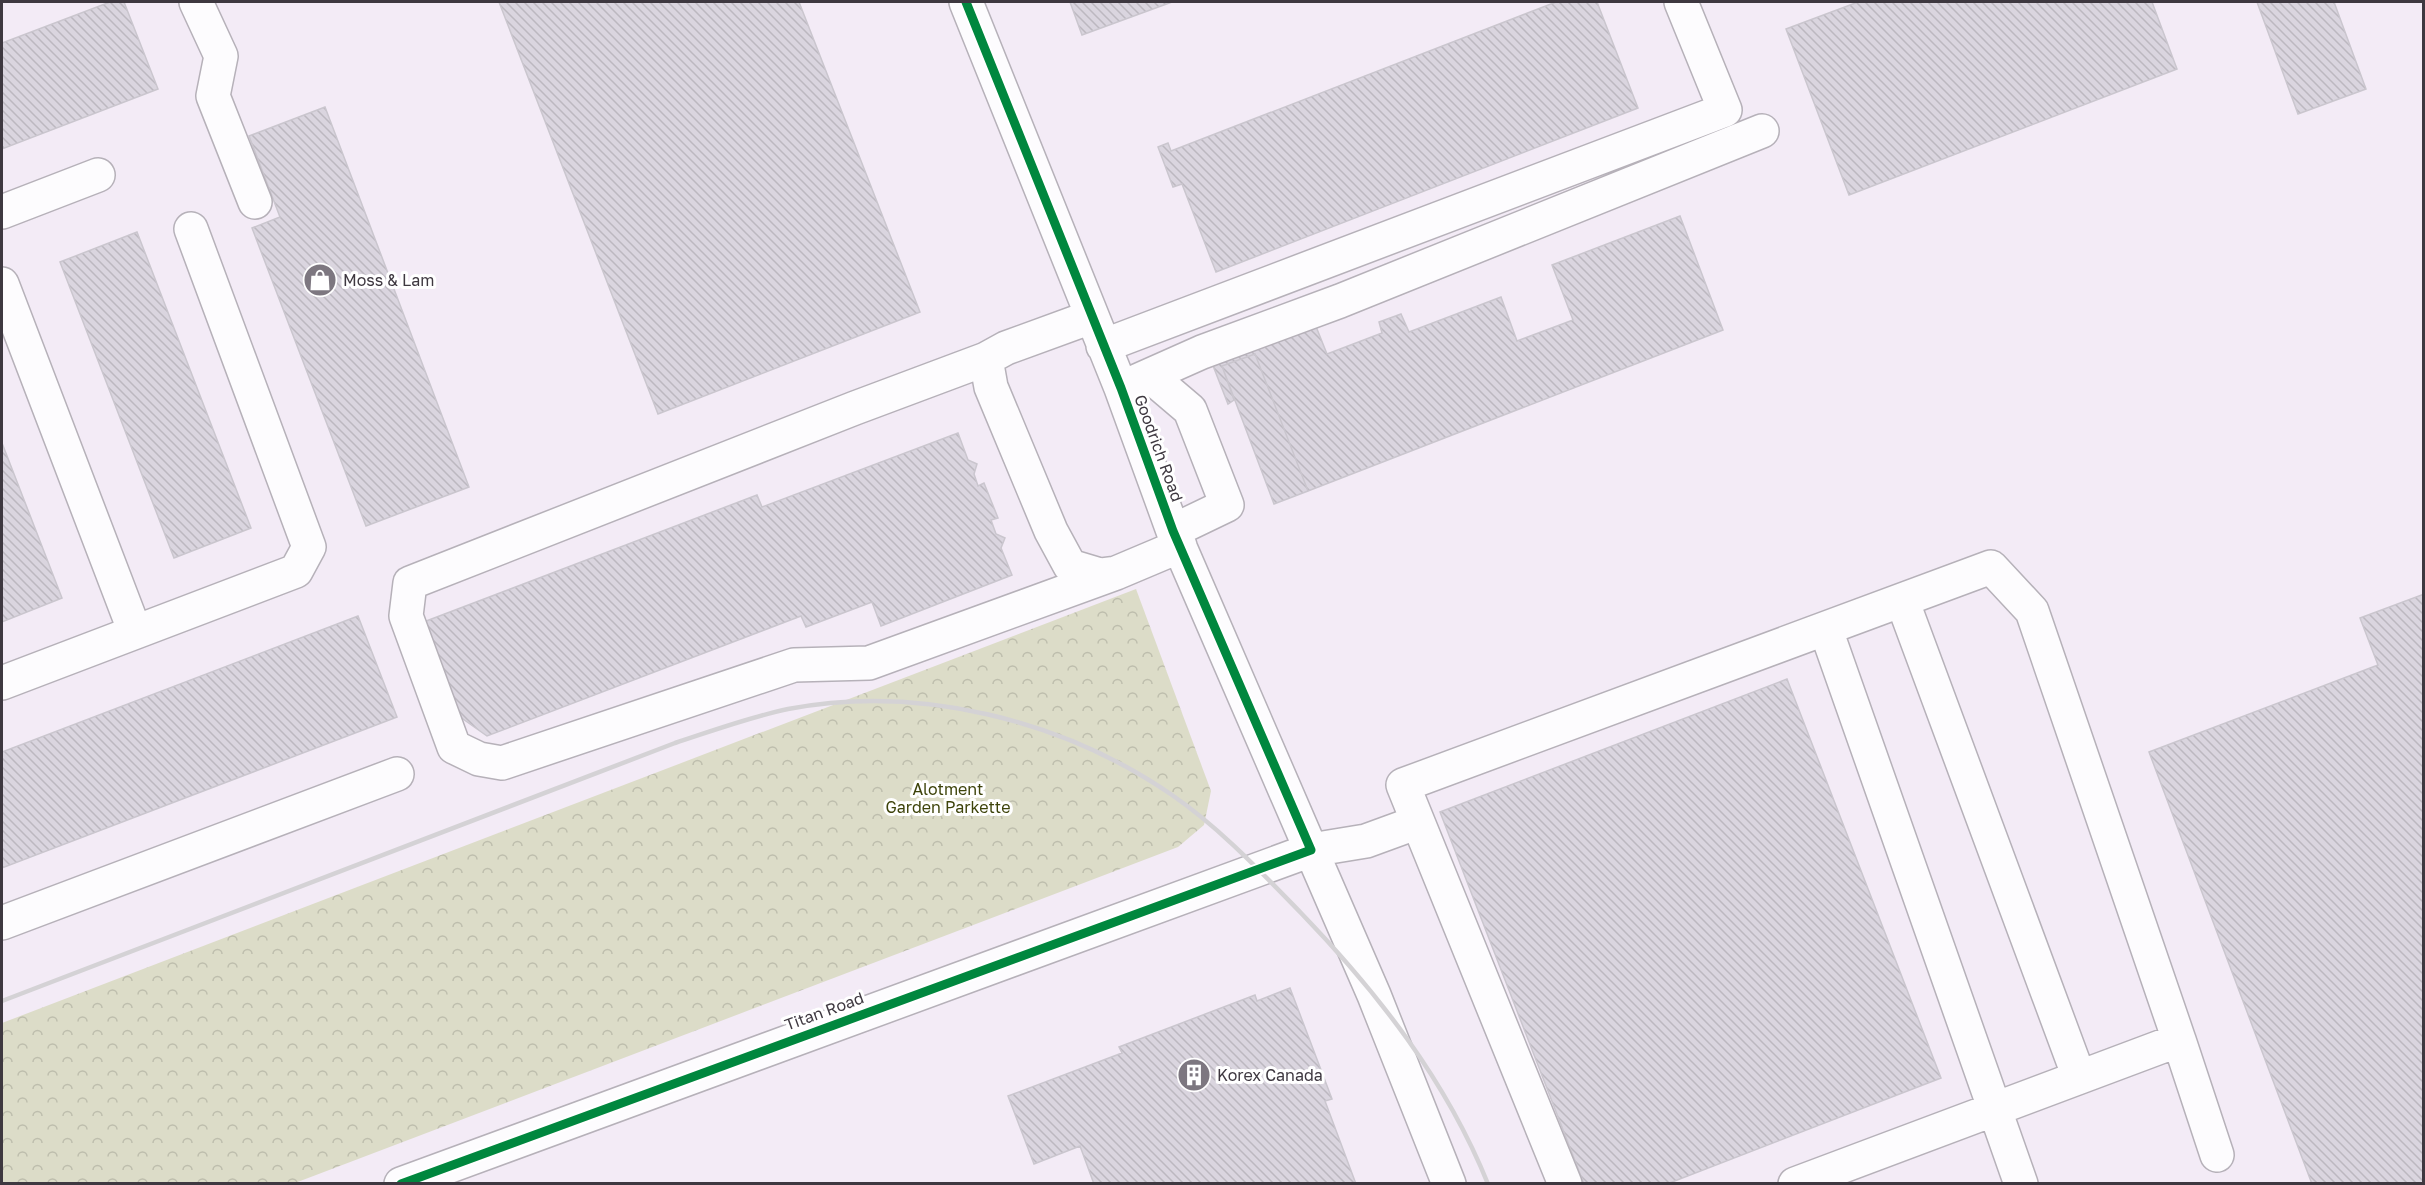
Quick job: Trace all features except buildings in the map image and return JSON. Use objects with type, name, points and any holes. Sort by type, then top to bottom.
[{"type":"street","points":[[196,2],[221,56],[213,96],[255,202]]},
{"type":"street","name":"Goodrich Road","points":[[966,2],[1097,331],[1135,382],[1176,538],[1374,995],[1449,1184]]},
{"type":"street","points":[[1135,382],[1190,410],[1227,505],[1116,573],[869,663],[795,664],[502,763],[479,759],[454,747],[406,616],[410,583],[855,408],[986,359],[1006,348],[1097,331],[1725,110],[1681,2]]},
{"type":"street","points":[[1135,382],[1202,352],[1340,301],[1762,131]]},
{"type":"street","points":[[2,212],[98,175]]},
{"type":"street","points":[[2,683],[296,571],[309,547],[191,229]]},
{"type":"street","points":[[2,284],[135,632]]},
{"type":"street","points":[[986,359],[991,387],[1052,531],[1070,566],[1100,575],[1116,573]]},
{"type":"street","points":[[1565,1184],[1403,785],[1991,567],[2032,611],[2217,1155]]},
{"type":"street","points":[[1902,600],[2079,1077]]},
{"type":"street","points":[[1826,630],[2021,1184]]},
{"type":"street","points":[[2,923],[398,774]]},
{"type":"street","points":[[1311,850],[1366,841],[1418,822]]},
{"type":"street","name":"Titan Road","points":[[418,1180],[1311,850]]},
{"type":"street","points":[[1795,1184],[2179,1040]]},
{"type":"green space","name":"Alotment Garden Parkette","points":[[1136,589],[1211,791],[1204,825],[1178,847],[295,1183],[2,1183],[2,1023]]},
{"type":"railway","points":[[2,1001],[675,743],[731,724],[788,709],[838,702],[888,701],[938,705],[988,714],[1037,728],[1084,746],[1130,769],[1172,795],[1223,836],[1329,943],[1383,1006],[1408,1039],[1452,1109],[1488,1184]]},
{"type":"cycle path","points":[[401,1184],[1311,850],[1173,531],[1121,388],[966,2]]},
{"type":"place","name":"Moss & Lam","points":[[320,280]]},
{"type":"place","name":"Korex Canada","points":[[1194,1075]]}]
